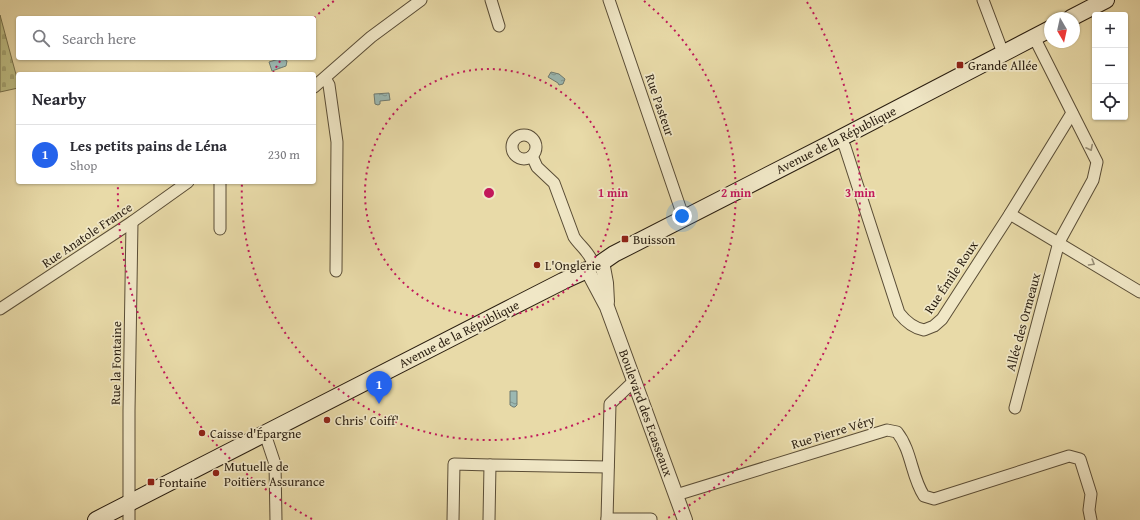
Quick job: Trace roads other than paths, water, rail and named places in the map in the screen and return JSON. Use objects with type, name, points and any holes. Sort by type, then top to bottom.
[{"type":"main road","points":[[1080,13],[1106,0]]},
{"type":"main road","name":"Avenue de la République","points":[[96,520],[556,284],[594,267],[614,254],[840,139],[1044,32]]},
{"type":"street","points":[[316,85],[371,37],[421,0]]},
{"type":"street","points":[[491,0],[499,26]]},
{"type":"street","name":"Rue Pasteur","points":[[609,0],[684,219]]},
{"type":"street","points":[[983,0],[1002,54]]},
{"type":"street","name":"Allée des Ormeaux","points":[[1015,408],[1059,242],[1093,180],[1097,162],[1034,37]]},
{"type":"street","points":[[325,78],[329,85],[337,142],[336,271]]},
{"type":"street","name":"Rue Émile Roux","points":[[840,139],[845,147],[899,313],[904,320],[912,326],[924,330],[934,326],[942,319],[1010,214],[1072,113]]},
{"type":"street","points":[[532,156],[537,167],[554,183],[574,237],[588,253],[594,267]]},
{"type":"street","name":"Rue Anatole France","points":[[0,309],[132,222],[185,184]]},
{"type":"street","points":[[220,184],[220,230]]},
{"type":"street","points":[[1010,214],[1059,242],[1140,292]]},
{"type":"street","name":"Rue la Fontaine","points":[[130,520],[128,410],[132,222]]},
{"type":"street","name":"Boulevard des Ecasseaux","points":[[594,267],[685,520]]},
{"type":"street","points":[[634,381],[610,404],[607,519],[651,520]]},
{"type":"street","name":"Rue Pierre Véry","points":[[676,495],[887,430],[897,432],[904,440],[919,489],[924,496],[934,498],[1069,456],[1080,459],[1091,494],[1088,510],[1091,520]]},
{"type":"street","points":[[265,434],[275,464],[276,520]]},
{"type":"street","points":[[453,520],[454,464],[608,467]]},
{"type":"street","points":[[489,520],[490,465]]},
{"type":"water","points":[[276,60],[287,61],[286,66],[272,71],[269,62]]},
{"type":"water","points":[[551,72],[559,74],[565,79],[563,84],[559,85],[548,77]]},
{"type":"water","points":[[389,93],[390,100],[380,101],[380,104],[378,105],[375,104],[374,94]]},
{"type":"water","points":[[510,391],[517,391],[517,405],[515,407],[510,405]]},
{"type":"place","name":"Grande Allée","points":[[960,65]]},
{"type":"place","name":"Buisson","points":[[625,239]]},
{"type":"place","name":"L'Onglerie","points":[[537,265]]},
{"type":"place","name":"Les petits pains de Léna","points":[[379,404]]},
{"type":"place","name":"Chris' Coiff'","points":[[327,420]]},
{"type":"place","name":"Caisse d'Épargne","points":[[202,433]]},
{"type":"place","name":"Mutuelle de Poitiers Assurance","points":[[216,473]]},
{"type":"place","name":"Fontaine","points":[[151,482]]}]
